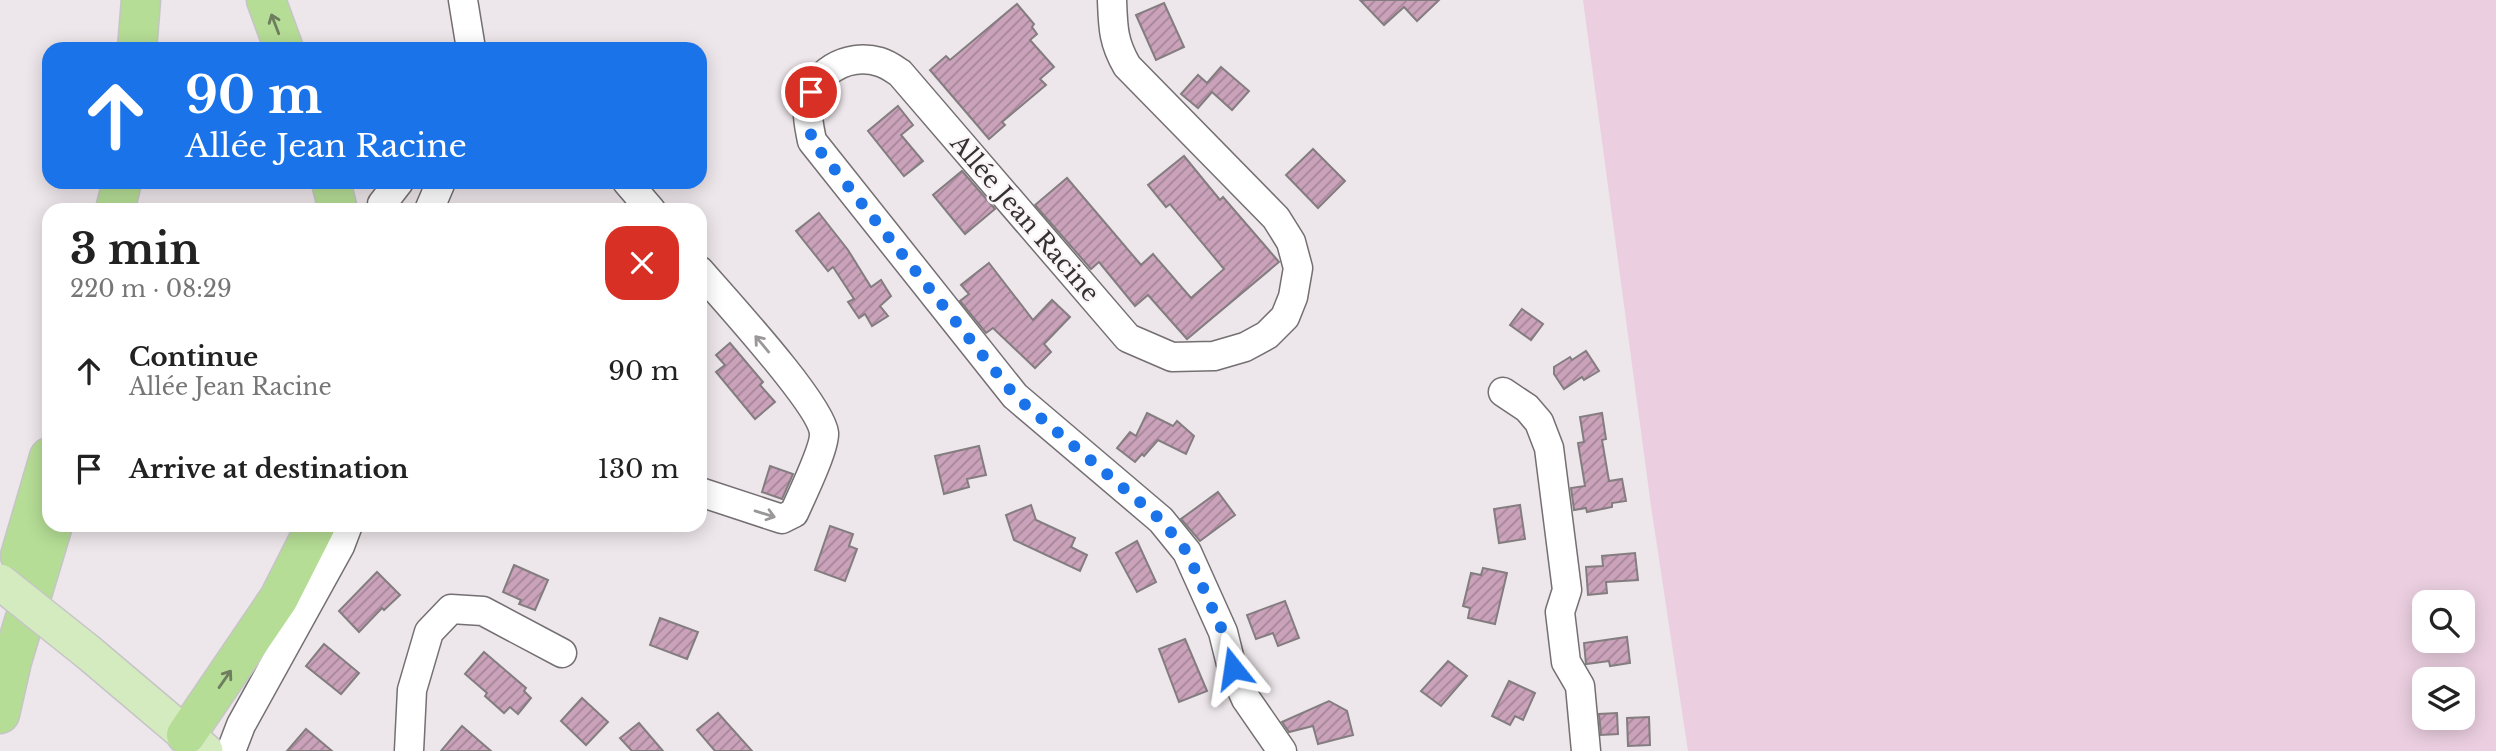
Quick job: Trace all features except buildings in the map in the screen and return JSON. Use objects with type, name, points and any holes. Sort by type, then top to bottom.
[{"type":"highway","points":[[138,42],[141,0]]},
{"type":"highway","points":[[161,42],[162,0]]},
{"type":"highway","points":[[265,0],[281,42]]},
{"type":"highway","points":[[0,626],[42,481]]},
{"type":"highway","points":[[0,714],[12,661],[51,532]]},
{"type":"highway","points":[[195,743],[279,598],[312,532]]},
{"type":"main road","points":[[0,582],[195,743]]},
{"type":"street","points":[[463,0],[470,42]]},
{"type":"street","name":"Allée Jean Racine","points":[[1112,0],[1112,27],[1116,48],[1127,66],[1276,218],[1291,242],[1298,268],[1293,298],[1284,317],[1267,335],[1245,347],[1214,356],[1172,357],[1128,338],[900,73],[882,63],[848,61],[831,68],[820,78],[811,92],[807,109],[812,141],[1015,396],[1161,520],[1187,552],[1223,632],[1233,668],[1246,699],[1282,751]]},
{"type":"street","points":[[383,203],[394,189]]},
{"type":"street","points":[[633,189],[645,203]]},
{"type":"street","points":[[707,279],[781,366],[821,420],[824,436],[794,513],[782,519],[707,494]]},
{"type":"street","points":[[1503,392],[1527,408],[1539,422],[1549,448],[1567,590],[1560,612],[1566,662],[1580,685],[1586,751]]},
{"type":"street","points":[[231,751],[241,725],[345,532]]},
{"type":"street","points":[[409,751],[412,690],[429,632],[451,609],[483,611],[562,653]]},
{"type":"shaded area","points":[[1583,0],[2496,0],[2496,751],[1688,751],[1651,506]]},
{"type":"route","points":[[811,92],[807,109],[812,141],[1015,396],[1161,520],[1187,552],[1223,632],[1233,668]]}]
